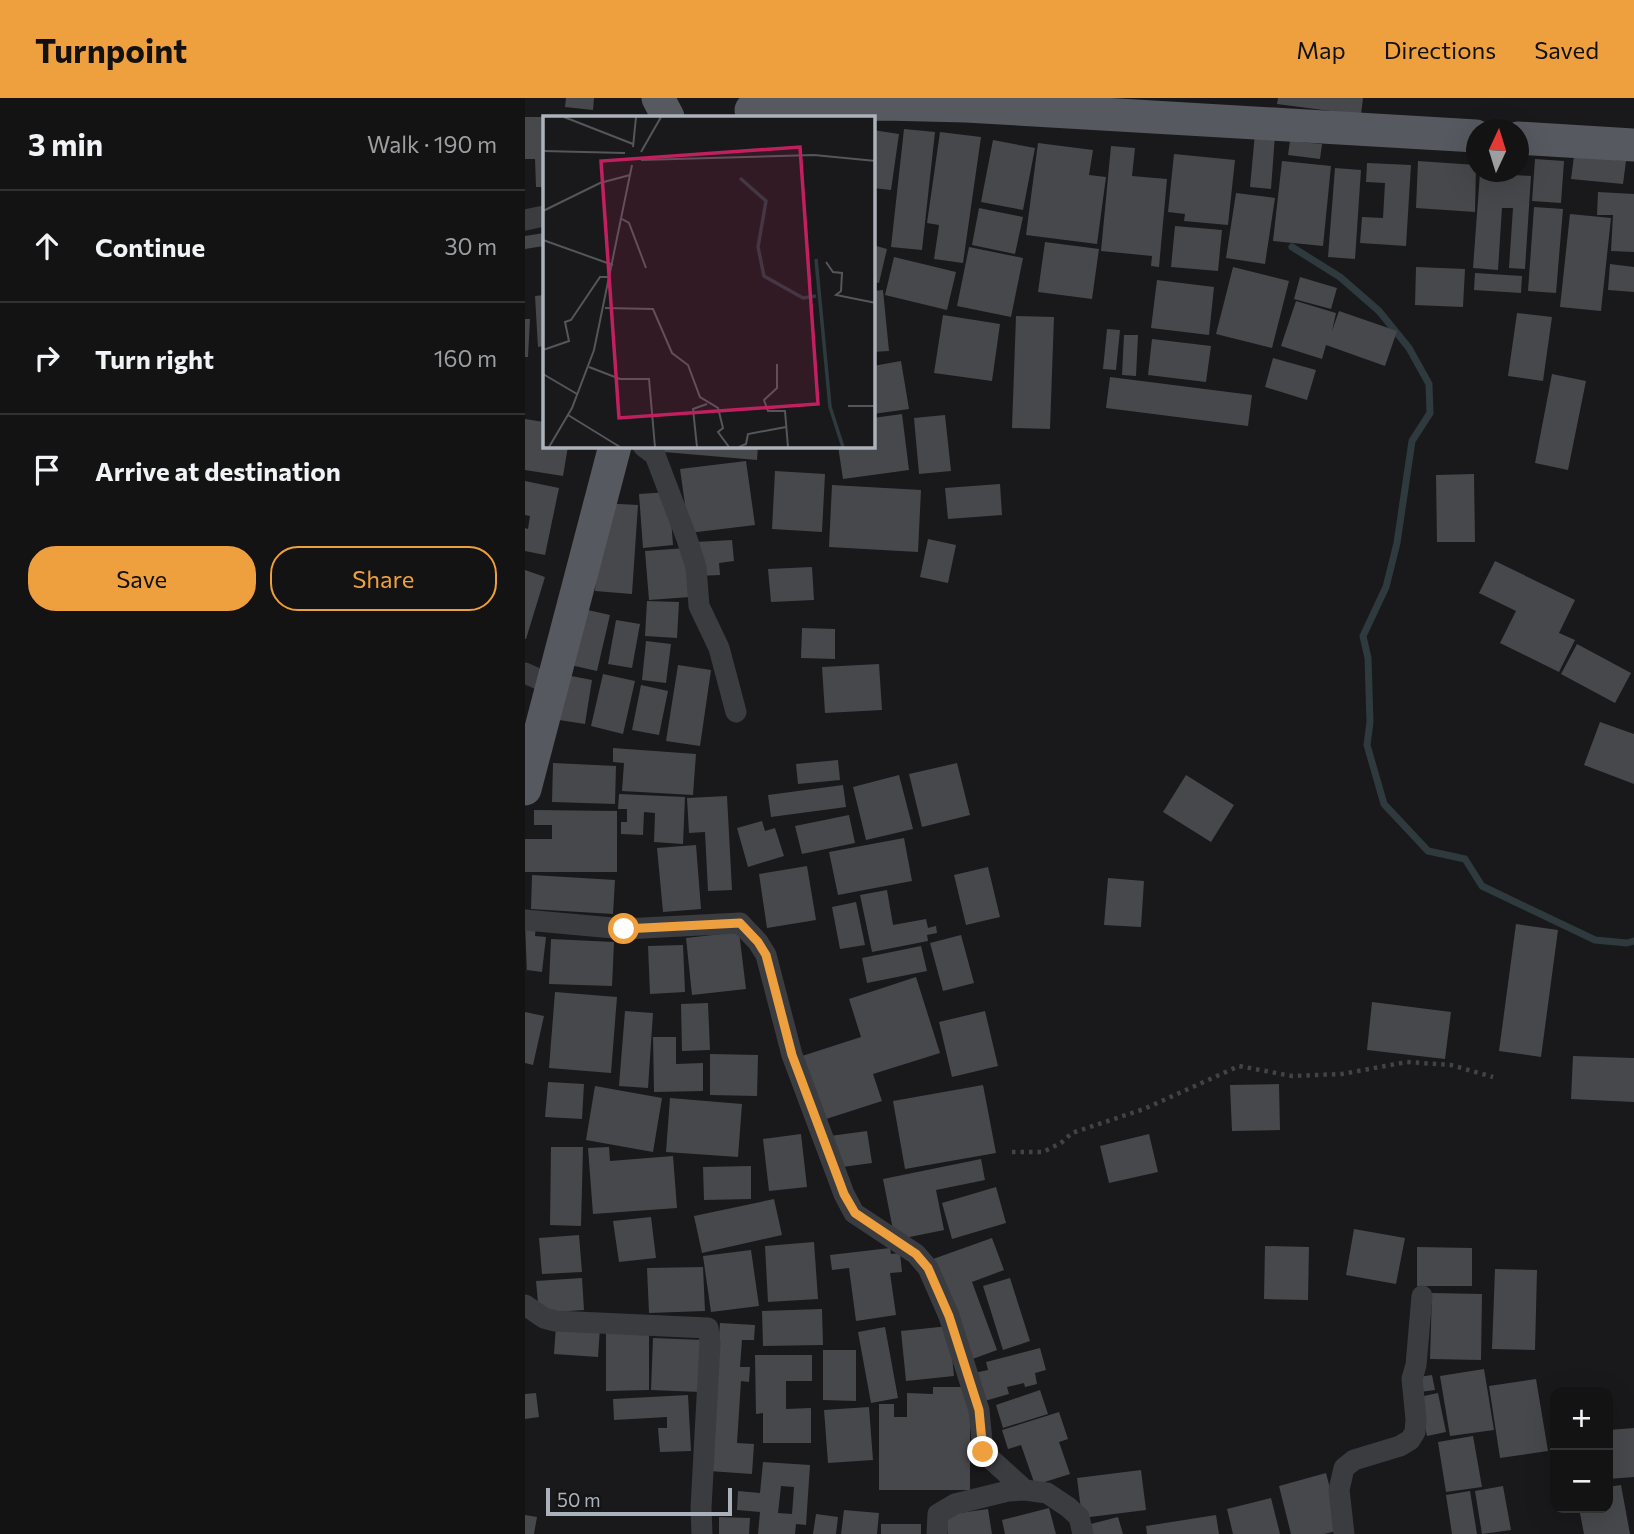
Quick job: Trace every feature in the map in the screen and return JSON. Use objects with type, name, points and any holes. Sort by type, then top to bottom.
[{"type":"main road","points":[[658,98],[667,116]]},
{"type":"main road","points":[[750,108],[869,101],[1466,135]]},
{"type":"main road","points":[[1529,139],[1634,145]]},
{"type":"main road","points":[[525,789],[539,679],[614,448]]},
{"type":"street","points":[[525,220],[543,216]]},
{"type":"street","points":[[646,448],[655,455],[687,539],[696,567],[699,606],[719,648],[736,712]]},
{"type":"street","points":[[525,920],[624,929],[740,923],[758,942],[766,955],[792,1055],[844,1194],[855,1213],[916,1254],[928,1268],[949,1316],[979,1410],[983,1452],[1025,1490]]},
{"type":"street","points":[[1344,1534],[1339,1490],[1344,1468],[1354,1460],[1400,1446],[1410,1440],[1415,1432],[1412,1379],[1416,1365],[1422,1296]]},
{"type":"street","points":[[525,1305],[544,1318],[555,1321],[708,1328],[710,1343],[701,1507],[702,1534]]},
{"type":"street","points":[[937,1534],[938,1514],[955,1504],[1007,1491],[1025,1490],[1047,1493],[1068,1507],[1079,1517],[1083,1534]]},
{"type":"path","points":[[1012,1152],[1043,1152],[1061,1143],[1072,1133],[1144,1109],[1239,1066],[1291,1076],[1342,1074],[1407,1062],[1451,1065],[1493,1077]]},
{"type":"building","points":[[566,98],[594,98],[593,110],[565,107]]},
{"type":"building","points":[[1278,98],[1363,98],[1361,115],[1277,104]]},
{"type":"building","points":[[525,117],[543,117],[543,187],[536,187],[535,159],[525,159]]},
{"type":"building","points":[[904,129],[935,132],[922,250],[891,247]]},
{"type":"building","points":[[875,130],[899,134],[891,190],[875,188]]},
{"type":"building","points":[[940,132],[981,137],[963,263],[934,259],[939,225],[927,223]]},
{"type":"building","points":[[1255,133],[1275,135],[1271,189],[1250,187]]},
{"type":"building","points":[[993,140],[1035,148],[1023,210],[981,202]]},
{"type":"building","points":[[1290,141],[1322,144],[1320,159],[1288,155]]},
{"type":"building","points":[[1038,143],[1093,150],[1089,175],[1106,177],[1097,244],[1026,235]]},
{"type":"building","points":[[1111,146],[1135,148],[1132,176],[1167,179],[1159,267],[1151,266],[1152,256],[1101,251]]},
{"type":"building","points":[[1174,154],[1235,160],[1228,225],[1184,221],[1185,214],[1168,212]]},
{"type":"building","points":[[1574,156],[1626,161],[1623,184],[1571,179]]},
{"type":"building","points":[[1535,159],[1564,161],[1561,203],[1532,201]]},
{"type":"building","points":[[1282,161],[1331,166],[1323,246],[1273,241]]},
{"type":"building","points":[[1418,161],[1466,164],[1466,182],[1476,182],[1475,212],[1416,208]]},
{"type":"building","points":[[1367,163],[1411,165],[1406,246],[1360,243],[1362,217],[1383,218],[1385,183],[1366,182]]},
{"type":"building","points":[[1335,168],[1361,170],[1355,259],[1328,257]]},
{"type":"building","points":[[1531,176],[1525,269],[1509,268],[1513,208],[1502,208],[1498,270],[1473,268],[1479,182],[1529,182]]},
{"type":"building","points":[[1598,192],[1634,194],[1634,252],[1611,251],[1613,215],[1597,215]]},
{"type":"building","points":[[1236,193],[1275,198],[1265,264],[1226,258]]},
{"type":"building","points":[[1534,207],[1563,209],[1556,293],[1528,291]]},
{"type":"building","points":[[979,208],[1023,217],[1015,254],[972,245]]},
{"type":"building","points":[[1570,214],[1611,218],[1601,311],[1560,307]]},
{"type":"building","points":[[1175,226],[1222,230],[1218,271],[1171,267]]},
{"type":"building","points":[[543,233],[543,246],[525,249],[525,236]]},
{"type":"building","points":[[1045,242],[1099,249],[1092,299],[1038,292]]},
{"type":"building","points":[[875,246],[887,249],[879,283],[875,282]]},
{"type":"building","points":[[969,247],[1023,258],[1011,317],[957,306]]},
{"type":"building","points":[[894,257],[956,272],[947,310],[885,295]]},
{"type":"building","points":[[1610,264],[1634,267],[1634,292],[1608,290]]},
{"type":"building","points":[[1233,267],[1289,281],[1272,348],[1216,334]]},
{"type":"building","points":[[1416,267],[1465,269],[1463,307],[1415,305]]},
{"type":"building","points":[[1475,273],[1522,276],[1521,293],[1474,290]]},
{"type":"building","points":[[1300,277],[1337,288],[1331,309],[1294,299]]},
{"type":"building","points":[[1157,280],[1214,287],[1209,335],[1151,328]]},
{"type":"building","points":[[883,290],[889,351],[875,352],[875,291]]},
{"type":"building","points":[[543,295],[543,346],[538,347],[535,296]]},
{"type":"building","points":[[1296,301],[1336,313],[1332,331],[1339,311],[1397,331],[1385,366],[1326,345],[1322,359],[1281,346]]},
{"type":"building","points":[[1517,313],[1552,317],[1543,381],[1508,376]]},
{"type":"building","points":[[943,315],[1000,324],[992,381],[934,373]]},
{"type":"building","points":[[1016,316],[1054,317],[1050,429],[1012,428]]},
{"type":"building","points":[[525,319],[530,319],[528,357],[525,357]]},
{"type":"building","points":[[1107,329],[1120,330],[1116,370],[1103,369]]},
{"type":"building","points":[[1124,335],[1138,335],[1136,376],[1122,375]]},
{"type":"building","points":[[1152,339],[1211,346],[1206,382],[1148,375]]},
{"type":"building","points":[[1273,358],[1316,370],[1307,400],[1265,387]]},
{"type":"building","points":[[901,361],[909,409],[875,414],[875,366]]},
{"type":"building","points":[[1552,374],[1586,381],[1568,470],[1535,463]]},
{"type":"building","points":[[1110,377],[1252,395],[1248,426],[1106,408]]},
{"type":"building","points":[[902,414],[909,470],[843,479],[838,448],[875,448],[875,418]]},
{"type":"building","points":[[945,415],[951,471],[919,474],[914,418]]},
{"type":"building","points":[[525,419],[543,422],[543,448],[568,448],[563,476],[525,470]]},
{"type":"building","points":[[664,448],[758,448],[757,460],[664,452]]},
{"type":"building","points":[[746,461],[755,525],[689,533],[680,469]]},
{"type":"building","points":[[775,471],[825,474],[822,532],[772,529]]},
{"type":"building","points":[[1474,474],[1475,542],[1437,542],[1436,475]]},
{"type":"building","points":[[525,481],[559,488],[545,555],[525,551],[525,528],[528,529],[530,516],[525,515]]},
{"type":"building","points":[[1000,484],[1002,515],[948,519],[945,488]]},
{"type":"building","points":[[832,485],[921,490],[918,552],[829,547]]},
{"type":"building","points":[[669,492],[673,545],[643,548],[639,494]]},
{"type":"building","points":[[601,503],[638,505],[632,594],[595,591]]},
{"type":"building","points":[[928,539],[956,545],[948,583],[920,577]]},
{"type":"building","points":[[732,540],[734,561],[719,563],[720,575],[698,576],[695,542]]},
{"type":"building","points":[[686,548],[690,597],[649,600],[645,551]]},
{"type":"building","points":[[1495,561],[1575,600],[1559,633],[1575,640],[1559,672],[1500,643],[1516,611],[1479,593]]},
{"type":"building","points":[[812,567],[814,600],[771,602],[768,569]]},
{"type":"building","points":[[525,570],[545,577],[526,639],[525,639]]},
{"type":"building","points":[[647,601],[679,602],[677,638],[645,636]]},
{"type":"building","points":[[579,608],[610,615],[597,671],[566,664]]},
{"type":"building","points":[[616,620],[640,624],[632,668],[608,664]]},
{"type":"building","points":[[802,628],[835,629],[835,659],[801,658]]},
{"type":"building","points":[[646,641],[671,644],[666,683],[642,680]]},
{"type":"building","points":[[1577,644],[1631,673],[1615,703],[1561,674]]},
{"type":"building","points":[[879,664],[882,710],[825,713],[822,667]]},
{"type":"building","points":[[678,665],[711,670],[700,746],[666,741]]},
{"type":"building","points":[[603,674],[635,681],[623,734],[591,726]]},
{"type":"building","points":[[566,675],[592,680],[585,724],[559,720]]},
{"type":"building","points":[[641,685],[668,691],[659,735],[632,730]]},
{"type":"building","points":[[1600,722],[1634,734],[1634,784],[1584,765]]},
{"type":"building","points":[[613,748],[696,754],[693,795],[622,791],[624,763],[613,762]]},
{"type":"building","points":[[838,760],[840,780],[798,784],[796,764]]},
{"type":"building","points":[[553,763],[616,766],[615,804],[552,802]]},
{"type":"building","points":[[957,763],[970,815],[922,827],[909,774]]},
{"type":"building","points":[[899,775],[913,829],[866,840],[853,787]]},
{"type":"building","points":[[1186,775],[1234,805],[1211,842],[1163,812]]},
{"type":"building","points":[[843,785],[846,807],[771,817],[768,795]]},
{"type":"building","points":[[619,794],[685,797],[683,844],[654,842],[655,813],[644,812],[643,835],[621,834],[621,822],[627,822],[627,809],[618,809]]},
{"type":"building","points":[[727,796],[732,890],[708,891],[705,832],[689,833],[687,798]]},
{"type":"building","points":[[534,810],[617,811],[617,872],[525,872],[525,839],[552,839],[552,825],[534,825]]},
{"type":"building","points":[[849,815],[855,843],[802,854],[795,826]]},
{"type":"building","points":[[762,821],[765,831],[775,828],[784,856],[748,867],[737,828]]},
{"type":"building","points":[[904,838],[912,881],[838,895],[829,852]]},
{"type":"building","points":[[696,845],[701,909],[663,912],[657,848]]},
{"type":"building","points":[[807,866],[816,920],[767,928],[759,874]]},
{"type":"building","points":[[988,867],[1000,917],[966,925],[954,875]]},
{"type":"building","points":[[532,875],[615,880],[613,914],[531,909]]},
{"type":"building","points":[[1108,878],[1144,881],[1141,927],[1104,925]]},
{"type":"building","points":[[887,890],[893,925],[926,919],[928,928],[936,926],[937,933],[927,935],[928,941],[872,952],[860,895]]},
{"type":"building","points":[[856,902],[865,945],[840,949],[832,907]]},
{"type":"building","points":[[525,923],[536,925],[535,936],[546,937],[542,972],[527,970],[527,975]]},
{"type":"building","points":[[1516,924],[1558,930],[1541,1057],[1499,1051]]},
{"type":"building","points":[[739,932],[746,989],[692,995],[686,938]]},
{"type":"building","points":[[961,935],[974,983],[943,991],[930,943]]},
{"type":"building","points":[[551,939],[614,942],[612,986],[549,984]]},
{"type":"building","points":[[683,945],[685,992],[650,994],[648,946]]},
{"type":"building","points":[[921,946],[927,971],[867,983],[862,958]]},
{"type":"building","points":[[916,977],[940,1053],[873,1074],[882,1101],[823,1120],[802,1056],[861,1037],[849,999]]},
{"type":"building","points":[[555,992],[617,997],[611,1073],[549,1068]]},
{"type":"building","points":[[1372,1002],[1451,1012],[1445,1059],[1367,1050]]},
{"type":"building","points":[[708,1003],[710,1050],[682,1051],[681,1004]]},
{"type":"building","points":[[625,1011],[653,1013],[648,1088],[619,1086]]},
{"type":"building","points":[[985,1011],[998,1066],[952,1077],[939,1022]]},
{"type":"building","points":[[525,1012],[544,1016],[533,1065],[525,1063]]},
{"type":"building","points":[[653,1037],[676,1037],[676,1064],[703,1063],[703,1091],[654,1092]]},
{"type":"building","points":[[710,1054],[758,1055],[757,1096],[710,1095]]},
{"type":"building","points":[[1573,1056],[1634,1058],[1634,1102],[1571,1099]]},
{"type":"building","points":[[548,1082],[584,1084],[582,1119],[545,1117]]},
{"type":"building","points":[[1279,1084],[1280,1130],[1232,1131],[1230,1085]]},
{"type":"building","points":[[983,1085],[996,1153],[905,1169],[893,1101]]},
{"type":"building","points":[[595,1086],[662,1098],[653,1152],[586,1140]]},
{"type":"building","points":[[670,1098],[742,1104],[738,1157],[666,1152]]},
{"type":"building","points":[[867,1131],[872,1163],[835,1168],[830,1136]]},
{"type":"building","points":[[801,1134],[807,1187],[769,1191],[763,1139]]},
{"type":"building","points":[[1149,1134],[1158,1172],[1109,1183],[1100,1146]]},
{"type":"building","points":[[551,1147],[583,1147],[581,1226],[550,1225]]},
{"type":"building","points":[[609,1147],[610,1161],[673,1156],[677,1208],[593,1214],[588,1148]]},
{"type":"building","points":[[981,1159],[985,1180],[936,1190],[944,1230],[895,1240],[883,1179]]},
{"type":"building","points":[[751,1166],[751,1199],[704,1200],[703,1167]]},
{"type":"building","points":[[996,1187],[1006,1223],[952,1239],[942,1203]]},
{"type":"building","points":[[774,1199],[782,1235],[702,1253],[694,1216]]},
{"type":"building","points":[[651,1217],[656,1258],[619,1262],[613,1221]]},
{"type":"building","points":[[1354,1229],[1405,1238],[1396,1284],[1346,1275]]},
{"type":"building","points":[[579,1235],[582,1272],[542,1274],[539,1238]]},
{"type":"building","points":[[992,1238],[1004,1270],[972,1282],[997,1350],[970,1360],[933,1259]]},
{"type":"building","points":[[814,1242],[818,1299],[768,1302],[765,1246]]},
{"type":"building","points":[[1265,1246],[1309,1247],[1308,1300],[1264,1299]]},
{"type":"building","points":[[1417,1247],[1472,1248],[1472,1286],[1417,1286]]},
{"type":"building","points":[[890,1248],[891,1254],[900,1253],[902,1272],[890,1273],[896,1315],[856,1321],[849,1268],[832,1270],[830,1255]]},
{"type":"building","points":[[751,1250],[759,1306],[711,1312],[703,1256]]},
{"type":"building","points":[[703,1267],[705,1311],[649,1313],[647,1268]]},
{"type":"building","points":[[1495,1269],[1537,1270],[1535,1350],[1492,1349]]},
{"type":"building","points":[[582,1278],[584,1310],[539,1313],[536,1281]]},
{"type":"building","points":[[1010,1278],[1030,1341],[1003,1350],[983,1286]]},
{"type":"building","points":[[1432,1293],[1482,1294],[1481,1360],[1430,1359]]},
{"type":"building","points":[[822,1309],[823,1345],[763,1346],[762,1311]]},
{"type":"building","points":[[720,1323],[755,1325],[754,1340],[742,1340],[740,1367],[750,1367],[749,1382],[741,1381],[737,1443],[754,1444],[752,1474],[709,1471]]},
{"type":"building","points":[[556,1325],[600,1328],[598,1357],[554,1354]]},
{"type":"building","points":[[949,1326],[954,1376],[906,1381],[901,1331]]},
{"type":"building","points":[[885,1327],[898,1398],[871,1403],[858,1332]]},
{"type":"building","points":[[606,1328],[649,1328],[649,1390],[606,1391]]},
{"type":"building","points":[[653,1338],[703,1340],[701,1392],[651,1390]]},
{"type":"building","points":[[1040,1348],[1046,1370],[1035,1373],[1037,1384],[1025,1387],[1024,1383],[1007,1387],[1009,1394],[981,1402],[974,1373],[988,1370],[986,1362]]},
{"type":"building","points":[[823,1350],[856,1350],[856,1401],[823,1400]]},
{"type":"building","points":[[755,1355],[812,1355],[812,1381],[786,1381],[786,1409],[811,1408],[811,1443],[763,1443],[763,1413],[756,1414]]},
{"type":"building","points":[[1484,1369],[1494,1430],[1450,1436],[1440,1376]]},
{"type":"building","points":[[1432,1375],[1435,1390],[1420,1392],[1418,1377]]},
{"type":"building","points":[[1536,1379],[1548,1451],[1500,1458],[1489,1386]]},
{"type":"building","points":[[933,1387],[970,1387],[970,1490],[879,1490],[879,1404],[894,1404],[894,1417],[907,1417],[907,1393],[933,1394]]},
{"type":"building","points":[[1040,1390],[1048,1414],[1003,1428],[996,1405]]},
{"type":"building","points":[[536,1393],[539,1417],[525,1419],[525,1394]]},
{"type":"building","points":[[1438,1393],[1446,1432],[1427,1436],[1419,1397]]},
{"type":"building","points":[[688,1395],[691,1451],[660,1452],[658,1428],[667,1428],[667,1417],[614,1420],[613,1399]]},
{"type":"building","points":[[869,1407],[873,1460],[828,1463],[824,1410]]},
{"type":"building","points":[[1059,1412],[1068,1439],[1059,1442],[1070,1474],[1035,1485],[1021,1445],[1008,1449],[1002,1430]]},
{"type":"building","points":[[1634,1428],[1634,1477],[1613,1479],[1613,1430]]},
{"type":"building","points":[[1473,1436],[1482,1487],[1446,1492],[1438,1442]]},
{"type":"building","points":[[763,1462],[810,1465],[806,1525],[796,1524],[795,1534],[758,1534],[760,1512],[737,1510],[738,1491],[760,1493]],"holes":[[[781,1486],[794,1487],[792,1514],[778,1513]]]},
{"type":"building","points":[[1141,1470],[1146,1510],[1082,1518],[1077,1478]]},
{"type":"building","points":[[1326,1473],[1341,1530],[1324,1534],[1291,1534],[1279,1486]]},
{"type":"building","points":[[1621,1485],[1630,1534],[1584,1534],[1580,1513],[1613,1513],[1613,1486]]},
{"type":"building","points":[[1503,1486],[1511,1530],[1482,1534],[1475,1491]]},
{"type":"building","points":[[1470,1491],[1477,1534],[1452,1534],[1446,1495]]},
{"type":"building","points":[[1271,1498],[1280,1534],[1233,1534],[1227,1509]]},
{"type":"building","points":[[1049,1508],[1056,1534],[1005,1534],[1002,1520]]},
{"type":"building","points":[[988,1509],[992,1534],[948,1534],[945,1515]]},
{"type":"building","points":[[844,1510],[879,1513],[877,1534],[841,1534]]},
{"type":"building","points":[[816,1514],[838,1517],[836,1534],[813,1534]]},
{"type":"building","points":[[525,1515],[537,1517],[534,1534],[525,1534]]},
{"type":"building","points":[[1216,1515],[1219,1534],[1147,1534],[1146,1526]]},
{"type":"building","points":[[719,1517],[750,1518],[749,1534],[719,1534]]},
{"type":"building","points":[[1118,1517],[1123,1534],[1090,1534],[1087,1525]]},
{"type":"building","points":[[881,1524],[921,1524],[921,1534],[881,1534]]},
{"type":"waterway","points":[[1292,247],[1340,277],[1379,311],[1409,348],[1429,384],[1430,413],[1412,441],[1397,543],[1386,587],[1363,636],[1368,658],[1370,722],[1367,745],[1384,804],[1428,851],[1465,859],[1482,886],[1595,940],[1627,943],[1634,941]]},
{"type":"route","points":[[624,929],[740,923],[758,942],[766,955],[792,1055],[844,1194],[855,1213],[916,1254],[928,1268],[949,1316],[979,1410],[983,1452]]}]
